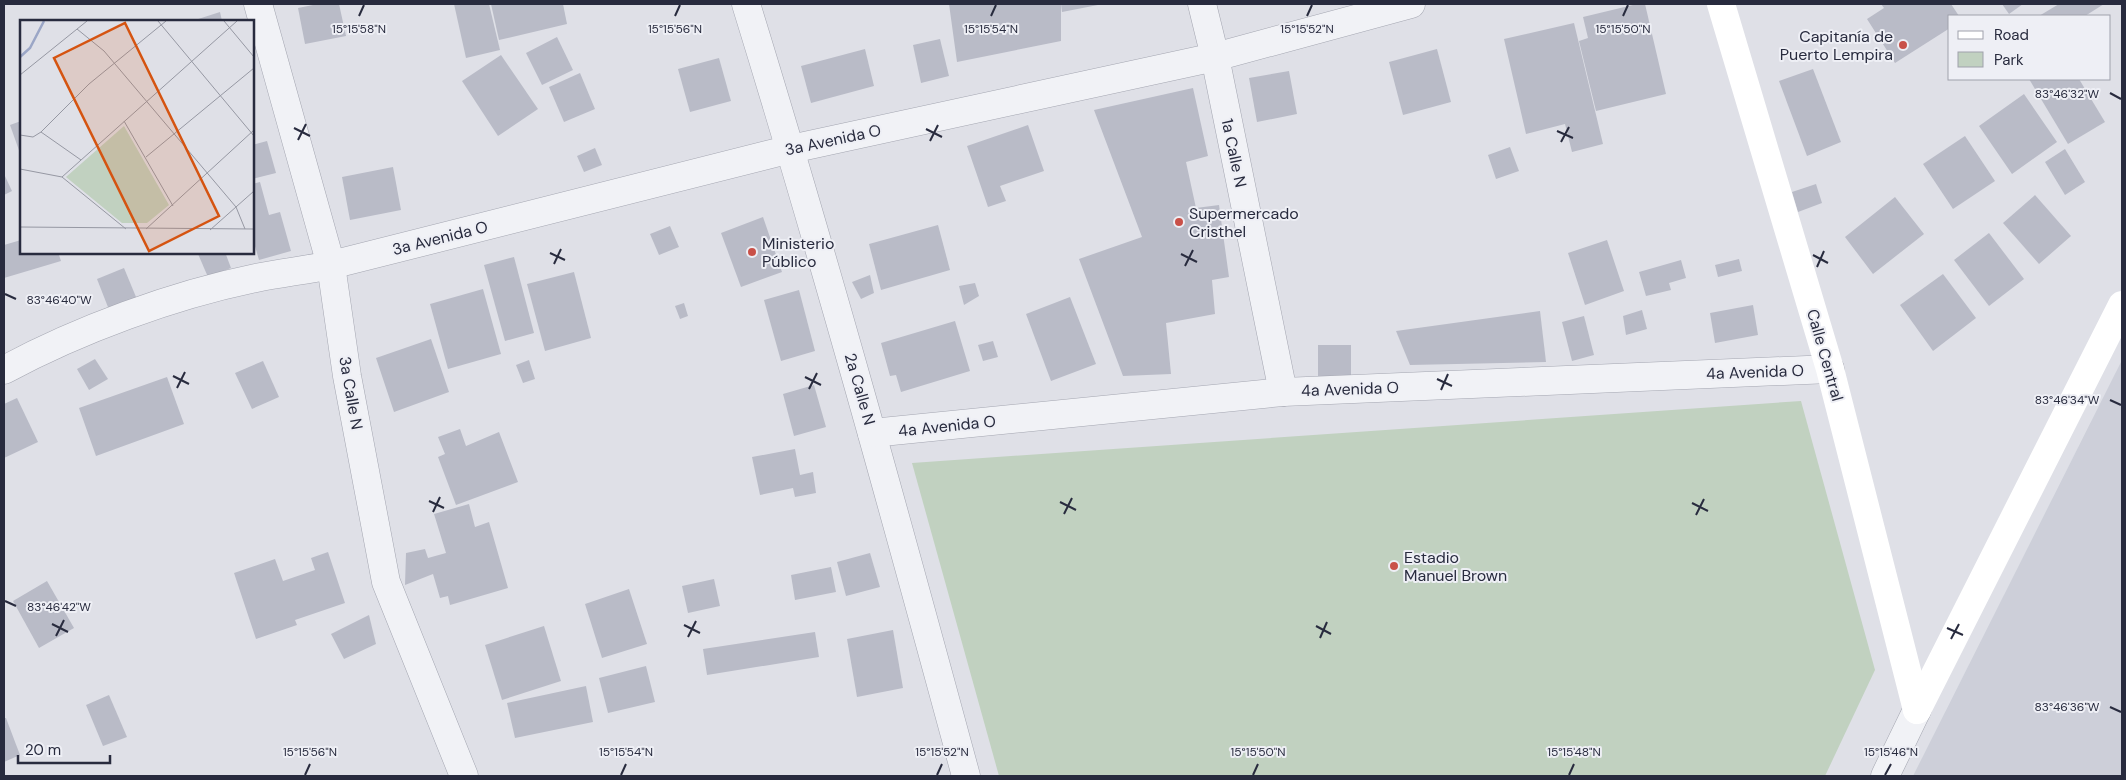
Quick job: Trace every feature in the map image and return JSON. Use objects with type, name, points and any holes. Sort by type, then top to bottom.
[{"type":"street","name":"3a Calle N","points":[[258,4],[331,265],[347,376],[386,582],[464,776]]},
{"type":"street","name":"2a Calle N","points":[[746,4],[791,149],[872,433],[966,776]]},
{"type":"street","name":"1a Calle N","points":[[1202,4],[1215,57],[1283,392]]},
{"type":"street","name":"3a Avenida O","points":[[4,370],[39,351],[157,305],[255,278],[331,265],[791,149],[1215,57],[1411,4]]},
{"type":"street","name":"Calle Central","points":[[1721,4],[1830,369],[1917,710]]},
{"type":"street","points":[[1885,776],[2122,304]]},
{"type":"street","name":"4a Avenida O","points":[[872,433],[1283,392],[1830,369]]},
{"type":"shaded area","points":[[2122,360],[2122,776],[1913,776]]},
{"type":"green space","name":"Estadio Manuel Brown","points":[[1801,401],[1875,670],[1825,776],[999,776],[912,463]]},
{"type":"building","points":[[318,4],[339,4],[346,36],[305,44],[298,8]]},
{"type":"building","points":[[454,4],[489,4],[500,50],[466,58]]},
{"type":"building","points":[[491,4],[563,4],[567,24],[499,40]]},
{"type":"building","points":[[949,4],[1061,4],[1061,41],[957,62]]},
{"type":"building","points":[[1061,4],[1098,4],[1098,5],[1062,12]]},
{"type":"building","points":[[1637,4],[1645,4],[1666,94],[1596,111],[1579,41],[1588,38],[1583,17]]},
{"type":"building","name":"Capitanía de Puerto Lempira","points":[[1881,4],[1951,4],[1958,15],[1948,15],[1948,29],[1895,63],[1867,19],[1884,8]]},
{"type":"building","points":[[2002,4],[2023,4],[2009,14]]},
{"type":"building","points":[[2059,4],[2104,4],[2087,15],[2041,15]]},
{"type":"building","points":[[220,12],[222,20],[195,20]]},
{"type":"building","points":[[1574,23],[1603,144],[1572,152],[1565,124],[1526,134],[1504,39]]},
{"type":"building","points":[[557,37],[573,70],[542,85],[526,53]]},
{"type":"building","points":[[940,39],[949,76],[921,83],[913,45]]},
{"type":"building","points":[[865,49],[874,86],[811,103],[801,66]]},
{"type":"building","points":[[1437,49],[1451,102],[1403,115],[1389,62]]},
{"type":"building","points":[[501,55],[538,109],[498,136],[462,81]]},
{"type":"building","points":[[719,58],[731,101],[690,112],[678,69]]},
{"type":"building","points":[[1813,69],[1841,142],[1807,156],[1779,81]]},
{"type":"building","points":[[1289,71],[1297,114],[1257,122],[1249,78]]},
{"type":"building","points":[[580,73],[595,109],[564,122],[549,87]]},
{"type":"building","points":[[2030,80],[2080,80],[2105,122],[2068,144]]},
{"type":"building","name":"Supermercado Cristhel","points":[[1193,88],[1208,156],[1186,162],[1196,208],[1219,205],[1229,277],[1212,280],[1215,314],[1166,323],[1171,374],[1123,376],[1079,259],[1142,237],[1094,110]]},
{"type":"building","points":[[2024,94],[2057,142],[2012,174],[1979,126]]},
{"type":"building","points":[[20,121],[20,153],[10,125]]},
{"type":"building","points":[[1028,125],[1044,171],[1000,186],[1006,201],[988,207],[967,146]]},
{"type":"building","points":[[1965,136],[1995,181],[1953,209],[1923,164]]},
{"type":"building","points":[[267,141],[276,173],[254,178],[254,144]]},
{"type":"building","points":[[1510,147],[1519,171],[1496,179],[1488,155]]},
{"type":"building","points":[[595,148],[602,165],[584,172],[577,156]]},
{"type":"building","points":[[2065,149],[2085,182],[2065,195],[2045,162]]},
{"type":"building","points":[[393,167],[401,210],[350,220],[342,177]]},
{"type":"building","points":[[4,174],[12,191],[4,195]]},
{"type":"building","points":[[260,182],[269,215],[280,212],[291,251],[259,260],[254,243],[254,184]]},
{"type":"building","points":[[1816,184],[1822,203],[1798,212],[1792,192]]},
{"type":"building","points":[[2035,195],[2071,236],[2039,264],[2003,223]]},
{"type":"building","points":[[1895,197],[1924,234],[1873,274],[1845,237]]},
{"type":"building","name":"Ministerio Público","points":[[763,217],[782,272],[741,287],[721,233]]},
{"type":"building","points":[[938,225],[950,270],[881,290],[869,244]]},
{"type":"building","points":[[670,226],[679,247],[659,255],[650,234]]},
{"type":"building","points":[[1989,233],[2024,279],[1989,306],[1954,260]]},
{"type":"building","points":[[20,240],[20,254],[59,254],[61,261],[4,278],[4,245]]},
{"type":"building","points":[[1607,240],[1624,291],[1585,305],[1568,253]]},
{"type":"building","points":[[198,254],[226,254],[231,268],[208,277]]},
{"type":"building","points":[[514,257],[534,333],[505,341],[484,265]]},
{"type":"building","points":[[1739,259],[1742,271],[1718,277],[1715,265]]},
{"type":"building","points":[[1681,260],[1686,278],[1669,283],[1671,290],[1646,296],[1639,272]]},
{"type":"building","points":[[124,268],[141,309],[113,320],[97,279]]},
{"type":"building","points":[[574,272],[591,338],[545,351],[527,284]]},
{"type":"building","points":[[1943,274],[1976,318],[1933,351],[1900,305]]},
{"type":"building","points":[[870,275],[874,293],[861,299],[852,282]]},
{"type":"building","points":[[975,283],[979,296],[964,305],[959,286]]},
{"type":"building","points":[[483,289],[501,354],[448,369],[430,304]]},
{"type":"building","points":[[799,290],[815,351],[781,361],[764,300]]},
{"type":"building","points":[[1070,297],[1096,364],[1051,381],[1026,314]]},
{"type":"building","points":[[684,303],[688,316],[680,319],[675,306]]},
{"type":"building","points":[[1753,305],[1758,335],[1715,343],[1710,313]]},
{"type":"building","points":[[1642,310],[1647,329],[1626,335],[1623,316]]},
{"type":"building","points":[[1540,311],[1546,362],[1410,365],[1396,331]]},
{"type":"building","points":[[1584,316],[1594,355],[1572,361],[1562,322]]},
{"type":"building","points":[[955,321],[970,371],[901,392],[896,375],[890,376],[881,343]]},
{"type":"building","points":[[431,339],[449,392],[394,412],[376,358]]},
{"type":"building","points":[[993,341],[998,357],[983,361],[978,345]]},
{"type":"building","points":[[1318,345],[1351,345],[1351,376],[1318,377]]},
{"type":"building","points":[[95,359],[108,379],[89,390],[77,369]]},
{"type":"building","points":[[529,360],[535,379],[523,383],[516,365]]},
{"type":"building","points":[[263,361],[279,397],[252,409],[235,373]]},
{"type":"building","points":[[167,377],[184,424],[96,456],[79,408]]},
{"type":"building","points":[[814,385],[826,427],[794,436],[783,394]]},
{"type":"building","points":[[17,398],[38,442],[4,458],[4,404]]},
{"type":"building","points":[[460,429],[466,446],[499,432],[518,482],[456,505],[438,457],[445,454],[438,437]]},
{"type":"building","points":[[795,449],[800,475],[813,472],[816,493],[795,497],[793,488],[760,495],[752,457]]},
{"type":"building","points":[[469,504],[475,527],[489,522],[508,588],[450,605],[448,596],[440,598],[433,574],[405,585],[406,553],[425,549],[428,558],[446,553],[434,514]]},
{"type":"building","points":[[328,552],[345,603],[295,620],[297,625],[256,639],[234,573],[275,559],[283,581],[315,570],[311,558]]},
{"type":"building","points":[[870,553],[880,587],[846,596],[837,562]]},
{"type":"building","points":[[831,567],[836,592],[795,600],[791,575]]},
{"type":"building","points":[[714,579],[720,606],[688,613],[682,586]]},
{"type":"building","points":[[47,581],[74,628],[39,648],[13,601]]},
{"type":"building","points":[[629,589],[647,644],[602,658],[585,604]]},
{"type":"building","points":[[369,615],[376,644],[344,659],[331,634]]},
{"type":"building","points":[[544,626],[561,681],[502,700],[485,645]]},
{"type":"building","points":[[893,630],[903,688],[857,697],[847,639]]},
{"type":"building","points":[[815,632],[819,657],[707,675],[703,649]]},
{"type":"building","points":[[646,666],[655,702],[608,713],[599,678]]},
{"type":"building","points":[[586,686],[593,722],[515,738],[507,703]]},
{"type":"building","points":[[109,695],[127,737],[103,746],[86,705]]},
{"type":"building","points":[[4,718],[6,718],[20,755],[4,762]]},
{"type":"place","name":"Capitanía de Puerto Lempira","points":[[1903,45]]},
{"type":"place","name":"Supermercado Cristhel","points":[[1179,222]]},
{"type":"place","name":"Ministerio Público","points":[[752,252]]},
{"type":"place","name":"Estadio Manuel Brown","points":[[1394,566]]}]
